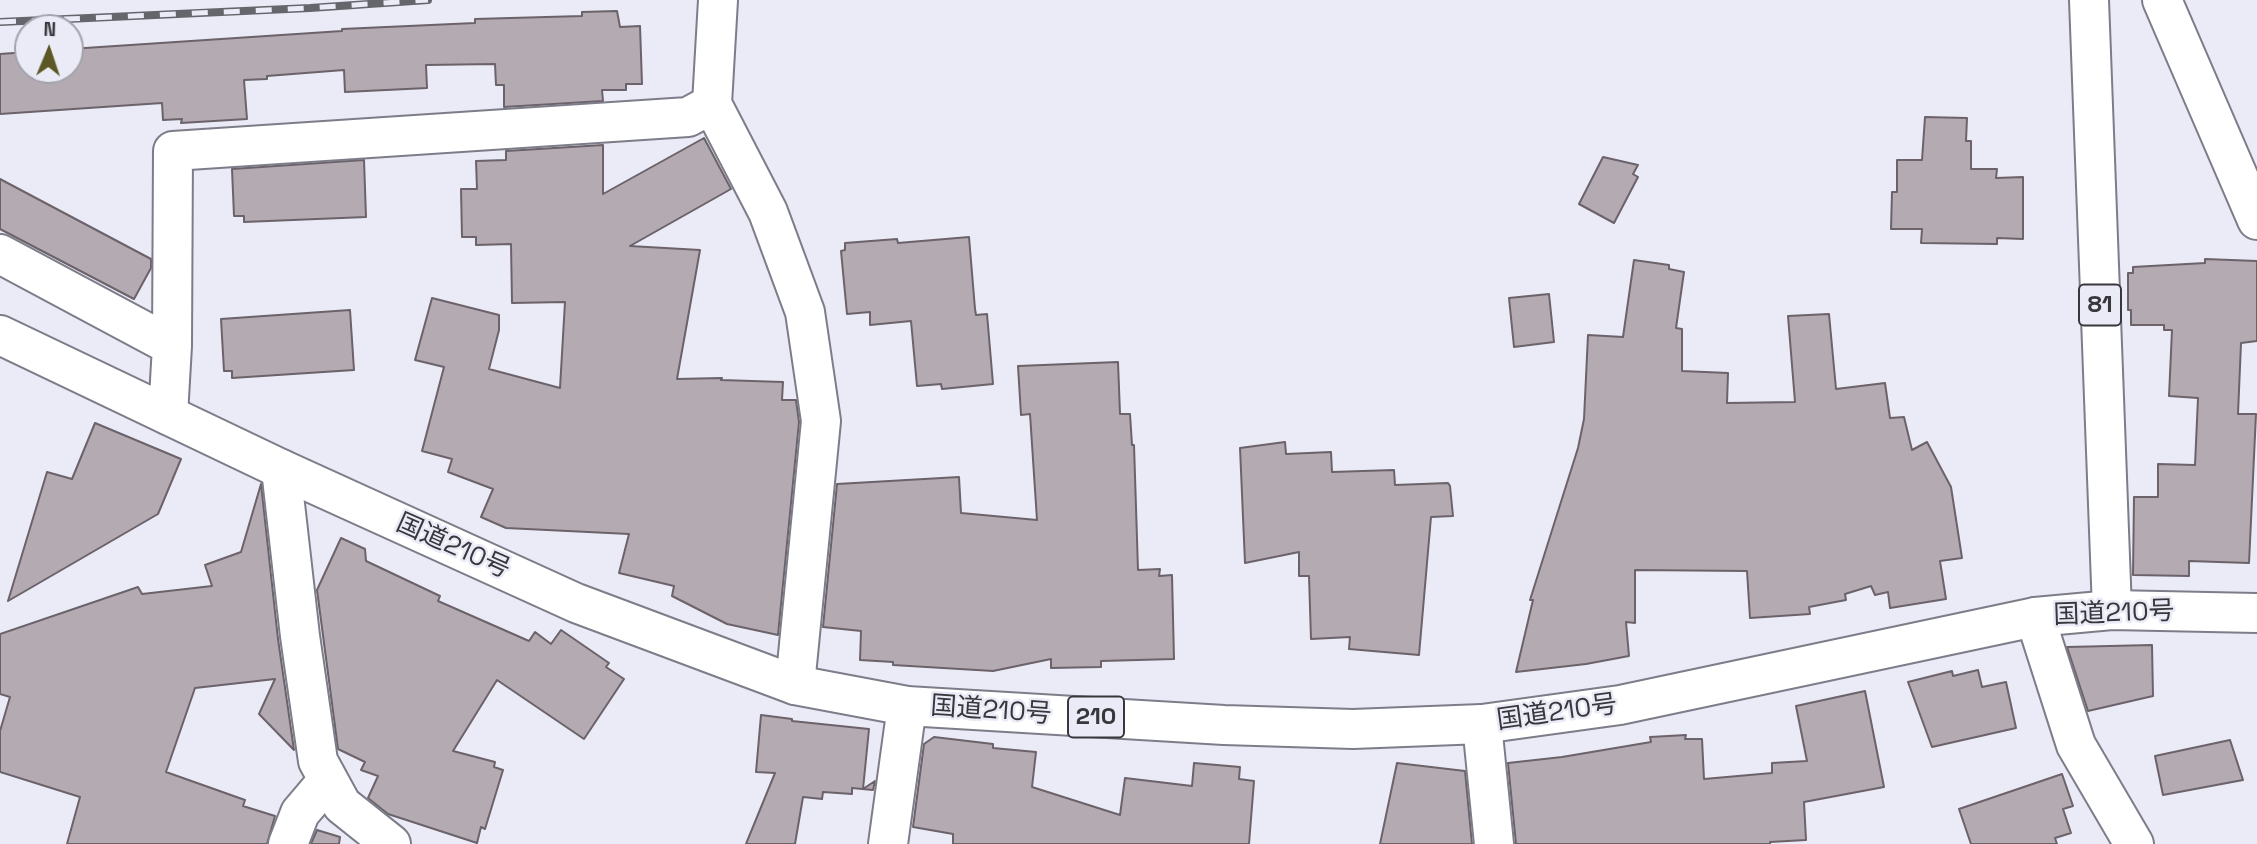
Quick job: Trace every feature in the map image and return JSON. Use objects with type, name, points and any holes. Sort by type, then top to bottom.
[{"type":"main road","points":[[718,0],[712,104],[768,212],[805,312],[821,421],[795,685]]},
{"type":"main road","name":"81","points":[[2089,0],[2112,610]]},
{"type":"main road","points":[[2162,0],[2257,220]]},
{"type":"main road","points":[[168,415],[172,346],[173,151],[688,117],[712,104]]},
{"type":"main road","points":[[0,254],[172,346]]},
{"type":"main road","name":"国道210号","points":[[0,335],[281,469],[576,603],[795,685],[907,706],[1224,725],[1353,729],[1482,724],[1619,705],[2035,617],[2112,610],[2257,613]]},
{"type":"main road","points":[[281,469],[300,636],[318,761],[342,805],[391,844]]},
{"type":"main road","points":[[2035,617],[2076,745],[2134,844]]},
{"type":"main road","points":[[888,844],[907,706]]},
{"type":"main road","points":[[1482,724],[1494,844]]},
{"type":"main road","points":[[288,844],[300,813],[328,780]]},
{"type":"building","points":[[617,11],[620,27],[640,26],[642,84],[626,84],[626,90],[602,90],[603,101],[504,107],[504,85],[496,85],[495,64],[426,65],[427,88],[345,92],[344,70],[244,80],[247,119],[181,123],[182,119],[163,120],[162,103],[0,114],[0,54],[14,53],[14,84],[84,84],[84,48],[342,29],[475,23],[475,19],[582,16],[582,12]]},
{"type":"building","points":[[1925,117],[1967,118],[1966,141],[1971,141],[1971,169],[1997,169],[1996,178],[2023,177],[2023,239],[1997,238],[1997,244],[1921,243],[1922,229],[1891,229],[1892,192],[1897,192],[1897,160],[1922,160]]},
{"type":"building","points":[[704,138],[731,189],[630,246],[700,250],[677,379],[722,378],[721,380],[783,382],[782,400],[796,400],[799,422],[778,635],[727,624],[672,596],[674,586],[619,573],[629,534],[506,528],[481,517],[493,489],[448,472],[452,459],[422,451],[444,367],[415,360],[432,298],[499,315],[499,330],[489,369],[560,388],[565,302],[512,303],[511,244],[476,245],[476,237],[462,237],[461,189],[477,189],[476,161],[506,160],[506,151],[603,145],[603,194]]},
{"type":"building","points":[[1603,157],[1638,165],[1633,174],[1638,177],[1614,223],[1579,204]]},
{"type":"building","points":[[364,160],[366,217],[244,222],[244,216],[234,216],[232,169]]},
{"type":"building","points":[[0,179],[151,259],[151,268],[134,299],[0,229]]},
{"type":"building","points":[[969,237],[975,309],[976,315],[987,314],[993,384],[942,389],[941,384],[917,386],[911,321],[870,325],[870,312],[847,314],[841,251],[845,250],[845,243],[897,239],[898,243]]},
{"type":"building","points":[[2205,259],[2257,261],[2257,341],[2241,343],[2238,414],[2256,414],[2249,563],[2189,561],[2189,576],[2133,575],[2134,497],[2158,497],[2158,464],[2195,465],[2198,398],[2169,396],[2172,330],[2164,330],[2164,325],[2131,325],[2131,310],[2128,310],[2128,273],[2133,273],[2133,267],[2205,263]]},
{"type":"building","points":[[1634,260],[1669,265],[1669,269],[1684,272],[1676,328],[1682,329],[1682,371],[1728,373],[1727,403],[1795,402],[1788,316],[1829,314],[1836,389],[1885,383],[1890,418],[1904,417],[1912,450],[1927,442],[1951,487],[1962,558],[1940,561],[1946,599],[1890,608],[1888,592],[1875,595],[1871,586],[1845,594],[1846,600],[1809,607],[1810,614],[1750,618],[1747,571],[1635,570],[1635,623],[1626,622],[1629,656],[1516,672],[1533,600],[1530,600],[1578,448],[1584,419],[1588,335],[1623,337]]},
{"type":"building","points":[[1549,294],[1554,342],[1514,347],[1509,298]]},
{"type":"building","points":[[350,310],[354,370],[232,378],[232,371],[224,371],[221,319]]},
{"type":"building","points":[[1118,362],[1120,414],[1130,414],[1134,445],[1138,570],[1160,569],[1159,576],[1172,575],[1174,659],[1101,661],[1101,667],[1051,668],[1051,659],[993,671],[893,665],[893,662],[860,660],[861,631],[823,627],[837,484],[959,477],[961,513],[1037,520],[1030,414],[1021,415],[1018,366]]},
{"type":"building","points":[[95,423],[181,459],[158,514],[8,601],[47,472],[72,479]]},
{"type":"building","points":[[1285,442],[1286,454],[1331,452],[1332,472],[1394,470],[1395,485],[1448,483],[1450,486],[1453,516],[1431,517],[1419,655],[1349,649],[1350,637],[1311,639],[1309,576],[1299,576],[1299,552],[1245,563],[1240,448]]},
{"type":"building","points":[[261,484],[278,639],[294,750],[259,714],[275,679],[195,688],[166,772],[245,800],[243,806],[275,816],[267,844],[67,844],[80,797],[0,772],[0,731],[10,697],[0,694],[0,634],[138,587],[142,594],[212,586],[205,565],[241,552]]},
{"type":"building","points":[[341,538],[365,549],[366,561],[440,596],[438,601],[529,641],[535,632],[551,644],[561,630],[609,663],[606,667],[624,679],[584,739],[497,680],[453,751],[495,762],[494,767],[503,770],[485,829],[481,827],[477,843],[388,814],[368,798],[378,776],[361,770],[365,762],[338,749],[317,590]]},
{"type":"building","points":[[2152,645],[2153,696],[2088,711],[2067,647]]},
{"type":"building","points":[[1978,670],[1982,687],[2006,682],[2016,728],[1932,747],[1908,682],[1952,671],[1953,676]]},
{"type":"building","points":[[1865,691],[1884,787],[1804,802],[1806,840],[1770,844],[1516,844],[1508,763],[1651,742],[1650,737],[1686,735],[1685,739],[1702,739],[1704,779],[1772,773],[1772,763],[1807,761],[1796,706]]},
{"type":"building","points":[[761,715],[869,729],[863,789],[875,781],[873,790],[852,788],[852,794],[823,792],[822,799],[803,797],[795,844],[746,844],[775,773],[756,772]]},
{"type":"building","points":[[934,737],[993,744],[993,748],[1036,752],[1032,787],[1120,815],[1125,778],[1192,786],[1194,763],[1240,767],[1239,779],[1254,781],[1249,844],[953,844],[953,834],[913,827],[924,744]]},
{"type":"building","points":[[2230,740],[2243,780],[2163,795],[2155,756]]},
{"type":"building","points":[[1397,763],[1465,771],[1472,844],[1380,844]]},
{"type":"building","points":[[2062,774],[2073,806],[2063,809],[2071,833],[2055,838],[2057,844],[1971,844],[1959,809]]},
{"type":"building","points":[[317,830],[340,837],[339,844],[311,844]]},
{"type":"railway","points":[[0,22],[428,0]]}]
